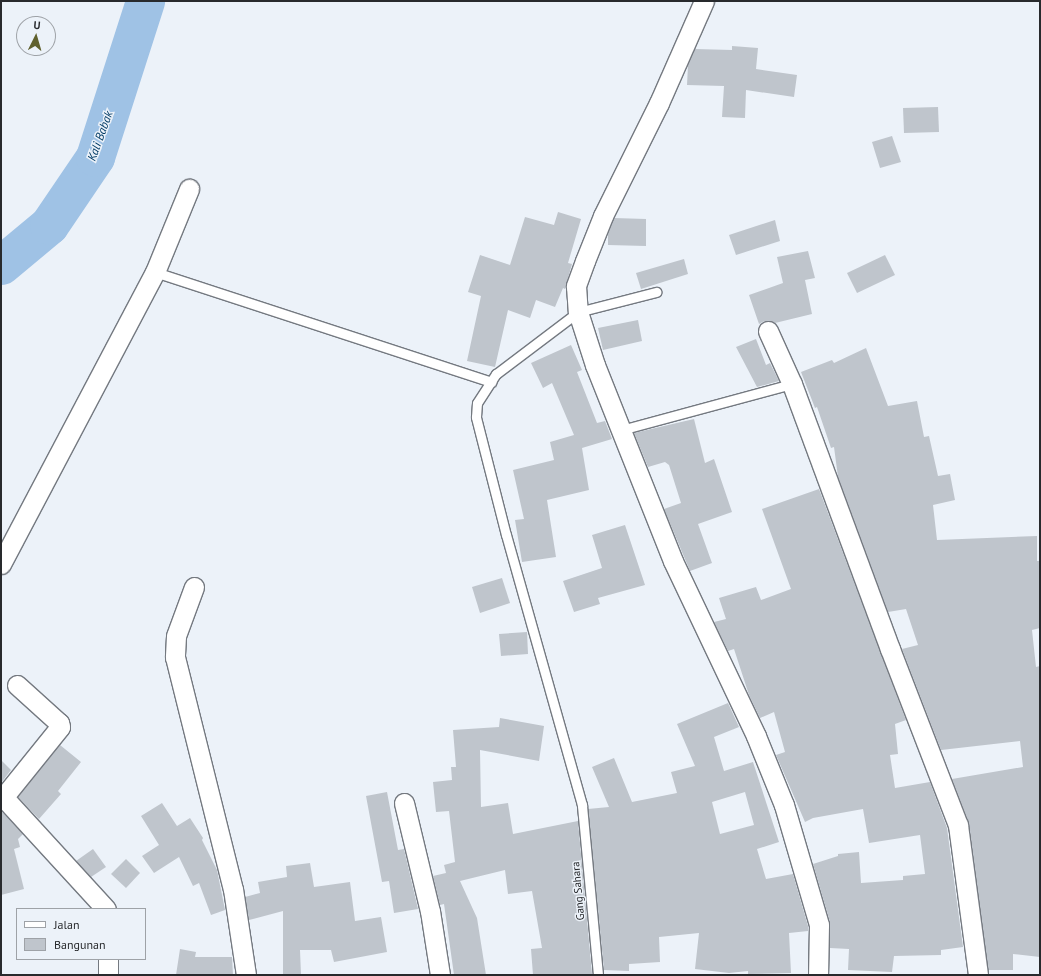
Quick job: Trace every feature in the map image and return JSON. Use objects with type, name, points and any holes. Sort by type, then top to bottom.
[{"type":"street","points":[[704,1],[659,103],[603,216],[576,286],[578,312],[595,365],[673,561],[756,736],[784,805],[819,925],[818,975]]},
{"type":"street","points":[[1,564],[155,272],[189,189]]},
{"type":"street","points":[[768,331],[792,384],[890,649],[958,825],[978,975]]},
{"type":"street","points":[[194,587],[176,636],[175,657],[233,889],[246,975]]},
{"type":"street","points":[[17,685],[59,722],[60,727],[6,794],[6,800],[105,908]]},
{"type":"street","points":[[404,803],[430,911],[440,975]]},
{"type":"street","points":[[108,960],[108,975]]},
{"type":"lane","points":[[155,272],[490,382]]},
{"type":"lane","points":[[578,312],[656,292]]},
{"type":"lane","name":"Gang Sahara","points":[[578,312],[496,374],[477,403],[476,417],[506,535],[582,806],[598,975]]},
{"type":"lane","points":[[621,430],[792,384]]},
{"type":"building","points":[[732,46],[758,48],[756,69],[797,75],[794,97],[746,90],[745,118],[722,117],[724,86],[687,85],[688,65],[695,49],[732,50]]},
{"type":"building","points":[[938,107],[939,132],[904,133],[903,108]]},
{"type":"building","points":[[892,136],[901,162],[880,168],[872,142]]},
{"type":"building","points":[[558,212],[581,219],[568,263],[572,264],[565,289],[563,288],[555,307],[536,300],[530,318],[508,310],[495,367],[467,361],[481,296],[468,292],[480,255],[510,265],[525,217],[554,225]]},
{"type":"building","points":[[614,218],[646,219],[646,246],[608,245],[608,234]]},
{"type":"building","points":[[775,220],[780,241],[736,255],[729,235]]},
{"type":"building","points":[[808,251],[815,278],[805,280],[812,314],[775,323],[764,321],[759,324],[749,295],[783,283],[777,257]]},
{"type":"building","points":[[885,255],[895,275],[857,293],[847,273]]},
{"type":"building","points":[[684,259],[688,274],[641,289],[636,273]]},
{"type":"building","points":[[638,320],[642,341],[603,350],[598,328]]},
{"type":"building","points":[[756,339],[766,365],[770,363],[779,381],[757,387],[736,347]]},
{"type":"building","points":[[571,345],[582,370],[577,372],[597,423],[605,421],[612,439],[582,448],[589,490],[547,500],[556,557],[522,562],[515,520],[524,519],[513,470],[554,460],[550,442],[574,435],[552,383],[543,388],[531,363]]},
{"type":"building","points":[[866,348],[888,406],[917,401],[924,437],[929,436],[938,476],[950,474],[955,500],[933,505],[937,540],[1037,536],[1037,561],[1040,561],[1040,628],[1032,630],[1036,667],[1040,666],[1040,957],[1013,954],[1013,970],[988,970],[969,823],[952,779],[1023,767],[1020,741],[941,750],[902,649],[918,645],[906,609],[888,612],[838,477],[834,447],[831,448],[817,407],[815,408],[801,372],[832,360],[834,363]]},
{"type":"building","points":[[694,419],[705,463],[714,459],[732,512],[698,524],[712,563],[690,571],[664,509],[681,503],[669,465],[665,462],[648,467],[634,433]]},
{"type":"building","points":[[819,489],[906,720],[895,724],[898,754],[890,755],[895,788],[930,782],[947,828],[963,947],[941,950],[941,955],[894,956],[892,972],[848,970],[849,949],[830,948],[830,922],[813,864],[838,856],[838,854],[859,852],[861,883],[903,880],[903,876],[925,874],[920,835],[869,843],[863,809],[813,818],[805,822],[776,755],[785,752],[774,712],[760,718],[749,695],[734,649],[728,651],[714,622],[726,619],[719,598],[756,587],[761,600],[791,589],[762,509]]},
{"type":"building","points":[[625,525],[645,585],[598,598],[600,604],[574,612],[563,581],[602,568],[592,535]]},
{"type":"building","points":[[502,578],[510,603],[480,613],[472,587]]},
{"type":"building","points":[[527,632],[528,654],[501,656],[499,634]]},
{"type":"building","points":[[728,703],[739,727],[714,737],[724,771],[753,762],[779,842],[757,849],[766,879],[793,874],[808,926],[808,931],[789,933],[791,973],[748,974],[748,971],[729,973],[695,969],[699,933],[659,937],[660,962],[629,964],[629,971],[604,970],[588,809],[609,807],[592,767],[614,758],[632,802],[677,793],[671,772],[695,766],[677,724]],"holes":[[[745,792],[754,825],[720,834],[712,802]]]},
{"type":"building","points":[[500,718],[544,726],[539,761],[480,750],[481,807],[508,803],[513,834],[578,821],[592,974],[533,975],[531,949],[542,948],[532,891],[508,894],[505,870],[460,881],[477,918],[486,975],[454,975],[444,904],[440,905],[433,876],[446,873],[444,865],[455,862],[449,811],[436,812],[433,782],[452,780],[451,767],[456,767],[453,730],[499,727]]},
{"type":"building","points":[[60,745],[81,762],[58,791],[61,794],[39,819],[18,797]]},
{"type":"building","points":[[1,760],[11,770],[1,783]]},
{"type":"building","points":[[387,792],[398,850],[404,849],[418,909],[394,913],[389,881],[382,882],[366,796]]},
{"type":"building","points":[[162,803],[177,826],[190,818],[203,838],[202,840],[217,870],[225,910],[211,915],[199,883],[193,886],[179,857],[154,873],[142,856],[159,845],[141,816]]},
{"type":"building","points":[[1,811],[23,834],[18,839],[20,847],[14,849],[24,889],[1,895]]},
{"type":"building","points":[[93,849],[106,867],[91,877],[76,861]]},
{"type":"building","points":[[126,859],[140,873],[126,888],[111,874]]},
{"type":"building","points":[[310,863],[314,887],[350,882],[355,921],[381,917],[387,952],[334,962],[331,950],[300,950],[301,975],[283,975],[283,911],[249,920],[245,897],[260,893],[258,882],[287,877],[286,866]]},
{"type":"building","points":[[180,949],[196,952],[195,957],[232,957],[233,975],[176,975]]},
{"type":"waterway","name":"Kali Babak","points":[[1,265],[49,225],[95,157],[145,1]]}]
